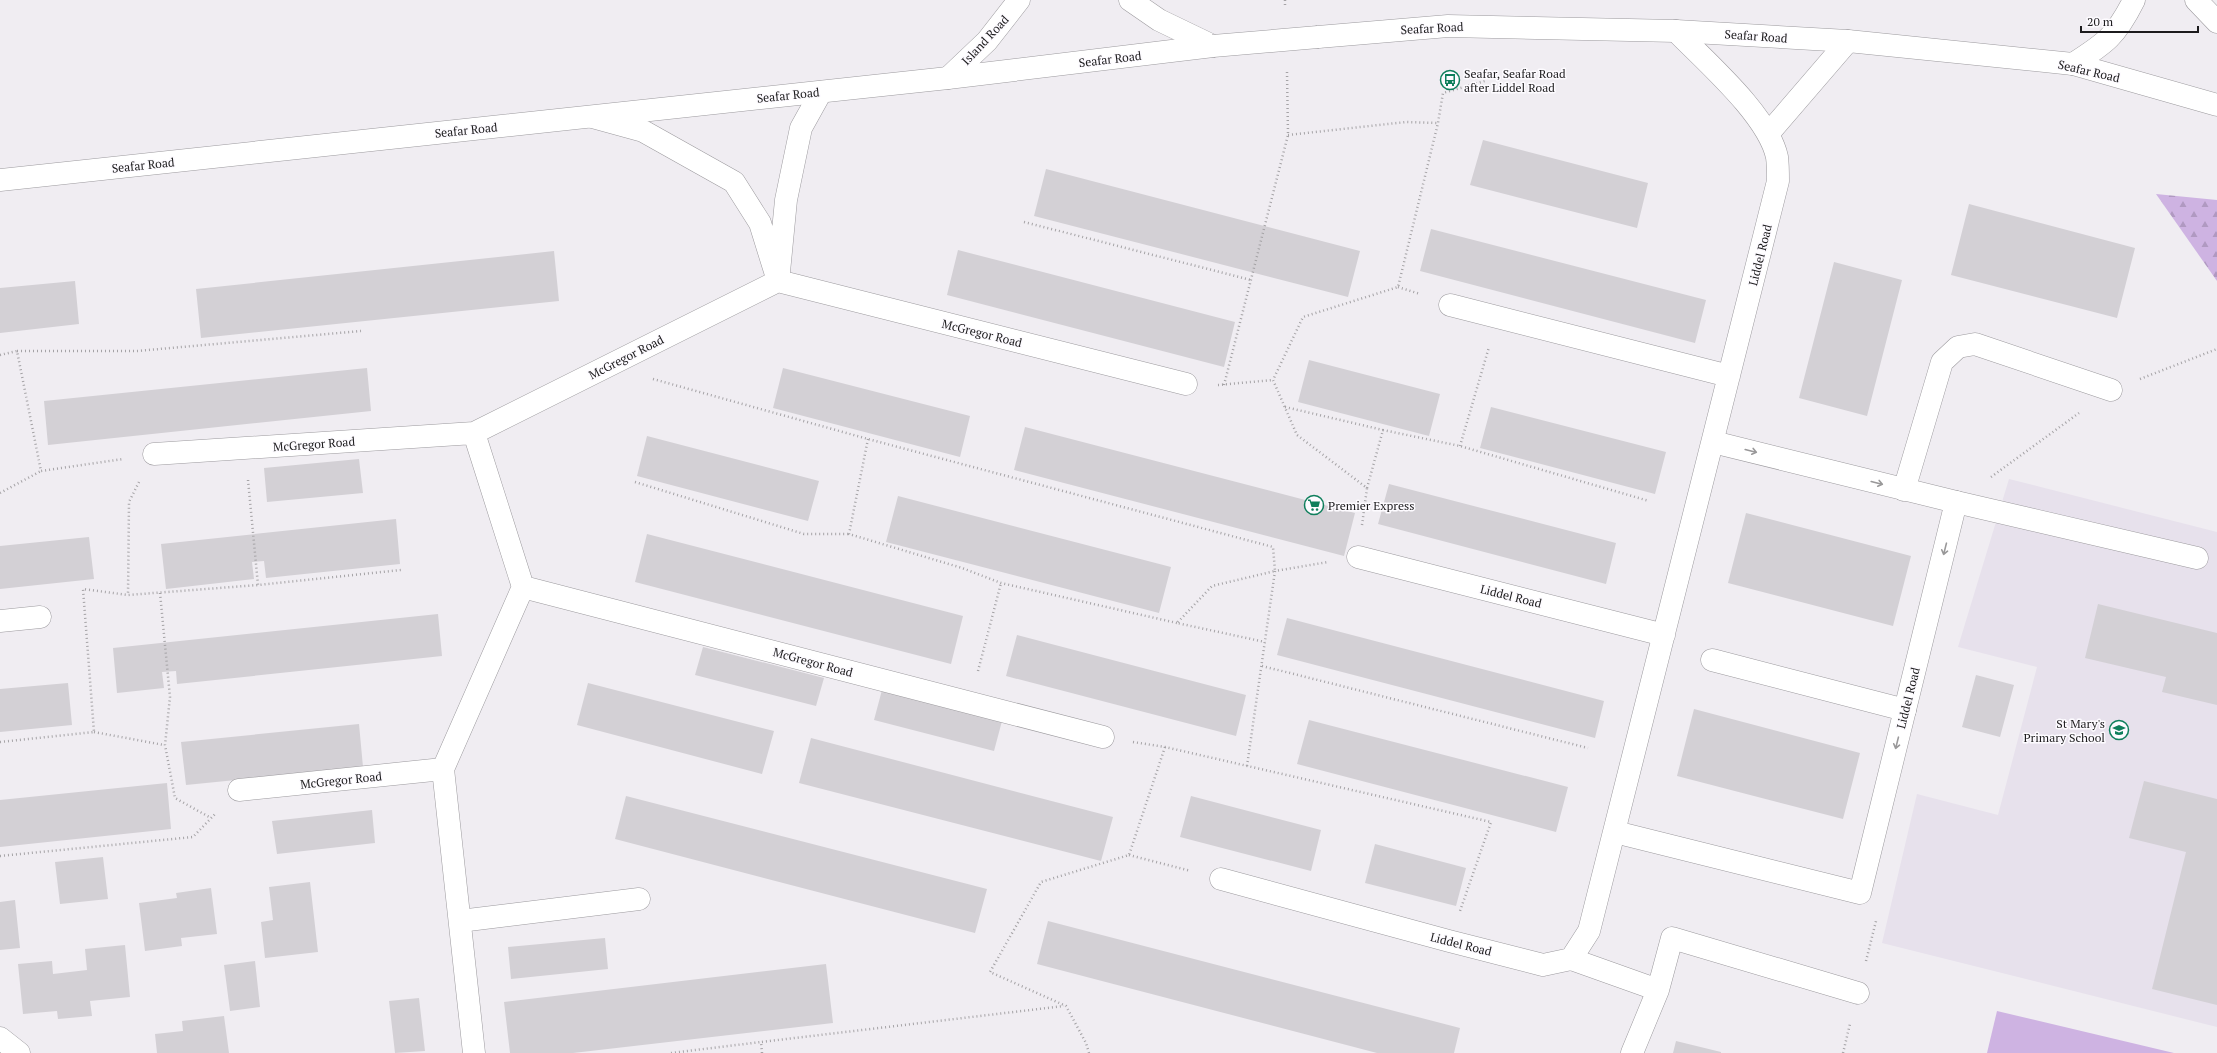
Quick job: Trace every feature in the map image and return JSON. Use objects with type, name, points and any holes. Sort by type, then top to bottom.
[{"type":"street","name":"Island Road","points":[[948,78],[986,42],[1019,0]]},
{"type":"street","points":[[1130,0],[1159,20],[1213,46]]},
{"type":"street","points":[[2073,64],[2100,47],[2118,30],[2134,0]]},
{"type":"street","points":[[2196,0],[2217,22]]},
{"type":"street","name":"Seafar Road","points":[[0,180],[948,78],[1213,46],[1448,26],[1676,31],[1848,41],[2073,64],[2217,105]]},
{"type":"street","name":"Liddel Road","points":[[1221,879],[1449,942],[1543,965],[1571,959],[1589,931],[1778,181],[1777,156],[1768,134],[1744,101],[1676,31]]},
{"type":"street","points":[[1768,134],[1848,41]]},
{"type":"street","points":[[778,281],[786,200],[801,128],[821,92]]},
{"type":"street","points":[[592,117],[643,131],[734,182],[760,223],[778,281]]},
{"type":"street","name":"McGregor Road","points":[[154,454],[474,433],[778,281],[1186,384]]},
{"type":"street","points":[[1450,305],[1729,376]]},
{"type":"street","points":[[1904,490],[1942,362],[1958,347],[1976,344],[2111,390]]},
{"type":"street","points":[[474,433],[523,587],[443,769],[474,1053]]},
{"type":"street","points":[[1713,442],[1904,490],[2197,558]]},
{"type":"street","name":"Liddel Road","points":[[1615,832],[1860,893],[1956,502]]},
{"type":"street","name":"Liddel Road","points":[[1358,557],[1664,635]]},
{"type":"street","name":"McGregor Road","points":[[523,587],[1103,737]]},
{"type":"street","points":[[0,621],[40,617]]},
{"type":"street","points":[[1712,660],[1905,710]]},
{"type":"street","name":"McGregor Road","points":[[239,790],[443,769]]},
{"type":"street","points":[[460,921],[639,899]]},
{"type":"street","points":[[1632,1053],[1658,990],[1672,938],[1858,994]]},
{"type":"street","points":[[1571,959],[1658,990]]},
{"type":"street","points":[[0,1038],[19,1053]]},
{"type":"path","points":[[1367,488],[1298,435],[1274,380],[1303,317],[1398,287],[1438,123],[1443,93],[1485,81]]},
{"type":"path","points":[[1224,385],[1288,135],[1406,122],[1438,123]]},
{"type":"path","points":[[1024,222],[1251,280]]},
{"type":"path","points":[[1460,446],[1497,317]]},
{"type":"path","points":[[0,355],[17,351],[137,351],[361,331]]},
{"type":"path","points":[[1956,502],[2111,390],[2217,348]]},
{"type":"path","points":[[17,351],[40,471]]},
{"type":"path","points":[[633,353],[654,381],[1273,547],[1275,571],[1247,766]]},
{"type":"path","points":[[1186,384],[1224,385],[1274,380]]},
{"type":"path","points":[[1285,407],[1460,446],[1649,501]]},
{"type":"path","points":[[1177,623],[1212,586],[1275,571],[1358,557],[1367,488],[1383,430]]},
{"type":"path","points":[[849,534],[868,439]]},
{"type":"path","points":[[244,448],[258,585]]},
{"type":"path","points":[[0,493],[40,471],[154,454]]},
{"type":"path","points":[[128,595],[129,502],[154,454]]},
{"type":"path","points":[[635,482],[804,534],[849,534],[962,568],[1001,583],[1265,642]]},
{"type":"path","points":[[94,732],[83,589],[128,595],[258,585],[401,570]]},
{"type":"path","points":[[970,703],[1001,583]]},
{"type":"path","points":[[160,593],[170,697],[165,744],[175,798],[211,818]]},
{"type":"path","points":[[1262,666],[1588,748]]},
{"type":"path","points":[[0,742],[94,732],[165,744]]},
{"type":"path","points":[[1103,737],[1165,747],[1491,822],[1449,942]]},
{"type":"path","points":[[1130,855],[1165,747]]},
{"type":"path","points":[[0,856],[193,837],[239,790]]},
{"type":"path","points":[[1089,1053],[1086,1043],[1066,1006],[990,972],[1041,882],[1130,855],[1221,879]]},
{"type":"path","points":[[671,1053],[1066,1006]]},
{"type":"path","points":[[761,1042],[762,1053]]},
{"type":"shaded area","name":"St Mary's Primary School","points":[[2009,479],[2217,532],[2217,1027],[1882,943],[1917,794],[1998,815],[2037,667],[1958,647]]},
{"type":"green space","points":[[2156,194],[2217,200],[2217,281]]},
{"type":"green space","points":[[1997,1011],[2174,1053],[1987,1053]]},
{"type":"building","points":[[1483,140],[1648,183],[1637,228],[1470,185]]},
{"type":"building","points":[[1046,169],[1360,251],[1348,297],[1034,216]]},
{"type":"building","points":[[1969,204],[2135,248],[2117,318],[1951,275]]},
{"type":"building","points":[[1431,229],[1706,300],[1695,343],[1420,271]]},
{"type":"building","points":[[958,250],[1235,322],[1224,367],[947,295]]},
{"type":"building","points":[[554,251],[559,301],[201,338],[196,289]]},
{"type":"building","points":[[1834,262],[1902,280],[1867,416],[1799,398]]},
{"type":"building","points":[[75,281],[79,324],[0,333],[0,288]]},
{"type":"building","points":[[1309,360],[1440,394],[1429,436],[1298,402]]},
{"type":"building","points":[[367,368],[371,411],[48,445],[44,401]]},
{"type":"building","points":[[783,368],[970,416],[960,457],[773,408]]},
{"type":"building","points":[[1491,407],[1666,452],[1655,494],[1480,448]]},
{"type":"building","points":[[1025,427],[1355,513],[1344,556],[1014,470]]},
{"type":"building","points":[[647,436],[819,481],[808,521],[637,476]]},
{"type":"building","points":[[359,459],[363,493],[267,502],[264,468]]},
{"type":"building","points":[[1389,484],[1616,543],[1606,584],[1378,524]]},
{"type":"building","points":[[898,496],[1171,567],[1159,613],[886,542]]},
{"type":"building","points":[[1746,513],[1911,556],[1893,626],[1728,583]]},
{"type":"building","points":[[396,519],[400,564],[266,578],[264,561],[252,562],[254,579],[166,589],[161,544]]},
{"type":"building","points":[[647,534],[963,616],[951,664],[635,582]]},
{"type":"building","points":[[89,537],[94,579],[0,589],[0,546]]},
{"type":"building","points":[[2098,604],[2217,633],[2217,705],[2162,692],[2166,677],[2085,658]]},
{"type":"building","points":[[438,614],[442,656],[177,684],[176,671],[162,672],[164,688],[117,693],[113,648]]},
{"type":"building","points":[[1287,618],[1604,701],[1595,738],[1277,655]]},
{"type":"building","points":[[1017,635],[1246,695],[1236,736],[1006,676]]},
{"type":"building","points":[[703,647],[824,678],[816,706],[695,675]]},
{"type":"building","points":[[1976,675],[2014,685],[2000,737],[1962,727]]},
{"type":"building","points":[[68,683],[72,725],[0,732],[0,689]]},
{"type":"building","points":[[588,683],[774,731],[762,774],[577,725]]},
{"type":"building","points":[[882,690],[1002,721],[994,751],[874,720]]},
{"type":"building","points":[[1694,709],[1860,753],[1843,819],[1677,776]]},
{"type":"building","points":[[1309,720],[1568,787],[1556,832],[1297,764]]},
{"type":"building","points":[[359,724],[363,767],[186,785],[181,742]]},
{"type":"building","points":[[811,738],[1113,817],[1101,861],[799,783]]},
{"type":"building","points":[[2144,781],[2217,799],[2217,1005],[2152,989],[2186,852],[2129,838]]},
{"type":"building","points":[[167,783],[171,829],[0,847],[0,800]]},
{"type":"building","points":[[626,796],[987,889],[975,933],[615,839]]},
{"type":"building","points":[[1191,796],[1321,830],[1311,871],[1180,837]]},
{"type":"building","points":[[372,810],[375,843],[277,854],[272,821]]},
{"type":"building","points":[[1375,844],[1466,868],[1456,906],[1365,883]]},
{"type":"building","points":[[103,857],[108,899],[60,904],[55,862]]},
{"type":"building","points":[[310,882],[318,952],[265,958],[261,922],[273,920],[269,887]]},
{"type":"building","points":[[211,888],[217,934],[181,938],[182,946],[145,951],[139,903],[177,898],[176,893]]},
{"type":"building","points":[[15,900],[20,948],[0,950],[0,902]]},
{"type":"building","points":[[1048,921],[1460,1028],[1454,1053],[1377,1053],[1037,964]]},
{"type":"building","points":[[605,938],[608,969],[511,979],[508,947]]},
{"type":"building","points":[[125,945],[130,997],[90,1001],[92,1016],[58,1019],[57,1011],[23,1014],[18,964],[52,961],[53,974],[87,970],[85,949]]},
{"type":"building","points":[[255,961],[260,1007],[230,1011],[224,965]]},
{"type":"building","points":[[826,964],[833,1023],[573,1053],[510,1053],[504,1002]]},
{"type":"building","points":[[419,998],[425,1051],[395,1053],[389,1001]]},
{"type":"building","points":[[224,1016],[229,1053],[157,1053],[155,1034],[183,1031],[182,1021]]},
{"type":"building","points":[[1676,1041],[1721,1052],[1721,1053],[1673,1053]]},
{"type":"place","name":"Seafar, Seafar Road after Liddel Road","points":[[1450,80]]},
{"type":"place","name":"Premier Express","points":[[1314,505]]},
{"type":"place","name":"St Mary's Primary School","points":[[2119,730]]}]
